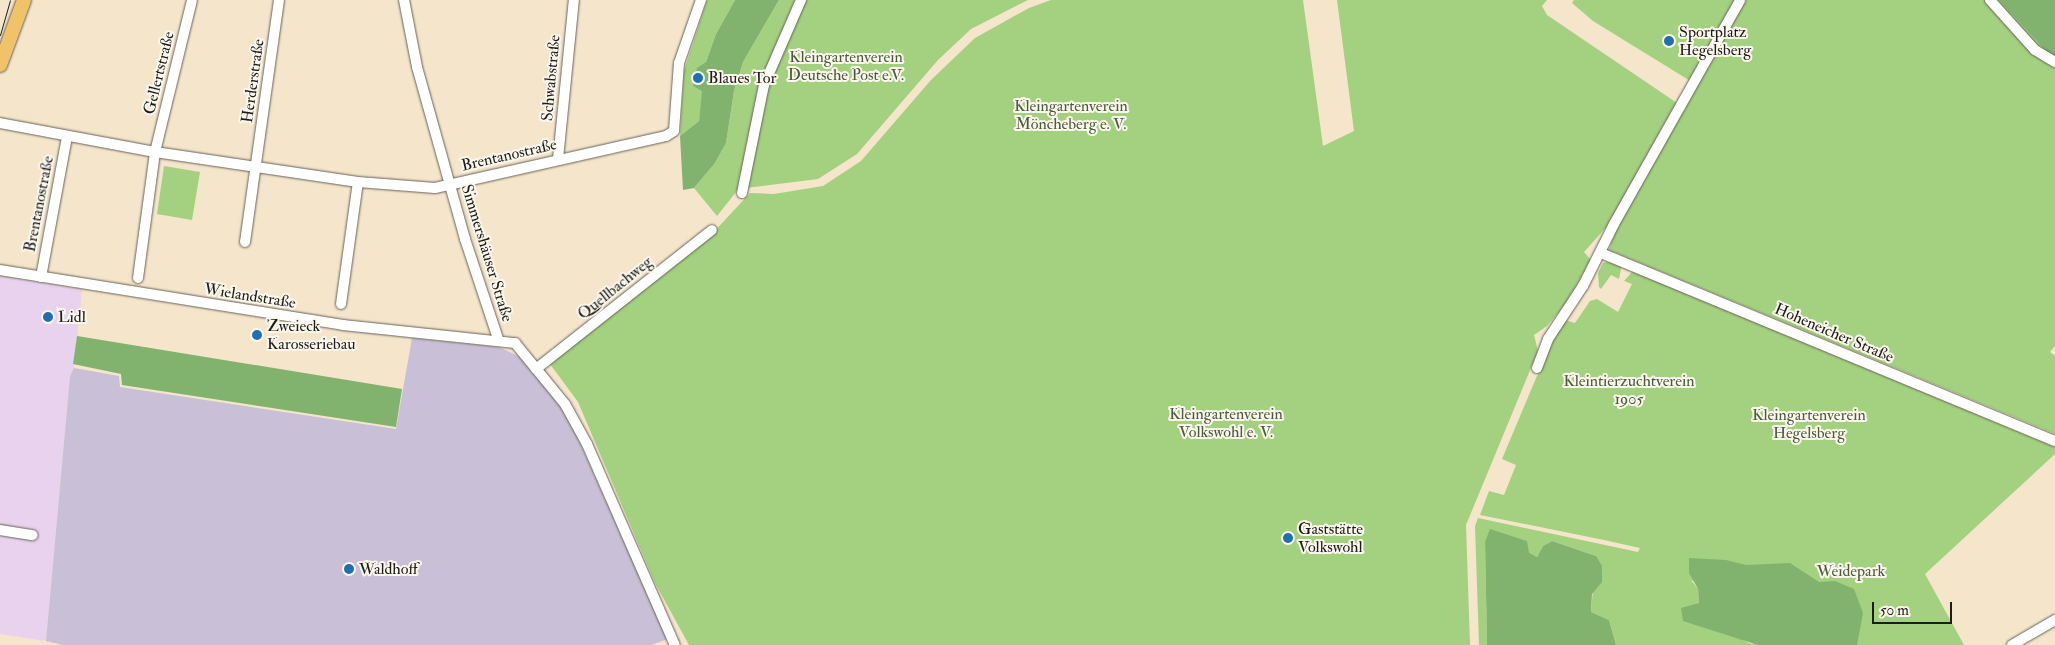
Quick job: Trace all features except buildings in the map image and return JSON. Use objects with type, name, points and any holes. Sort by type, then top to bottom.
[{"type":"main road","points":[[0,65],[24,0]]},
{"type":"street","name":"Gellertstraße","points":[[155,152],[192,0]]},
{"type":"street","name":"Herderstraße","points":[[256,166],[279,0]]},
{"type":"street","name":"Simmershäuser Straße","points":[[404,0],[417,67],[450,184],[498,340],[515,343],[565,404],[587,444],[675,645]]},
{"type":"street","name":"Schwabstraße","points":[[558,159],[574,0]]},
{"type":"street","name":"Brentanostraße","points":[[0,123],[155,152],[358,182],[429,189],[666,136],[674,131],[680,62],[701,0]]},
{"type":"street","points":[[742,193],[764,85],[802,0]]},
{"type":"street","points":[[1537,368],[1548,339],[1601,253],[1614,224],[1740,0]]},
{"type":"street","points":[[1990,0],[2035,50],[2055,62]]},
{"type":"street","name":"Brentanostraße","points":[[41,277],[67,136]]},
{"type":"street","points":[[138,278],[155,152]]},
{"type":"street","points":[[244,242],[256,166]]},
{"type":"street","points":[[341,304],[358,182]]},
{"type":"street","name":"Quellbachweg","points":[[536,369],[712,230]]},
{"type":"street","name":"Hoheneicher Straße","points":[[1601,253],[2055,441]]},
{"type":"street","name":"Wielandstraße","points":[[0,270],[329,323],[498,340]]},
{"type":"street","points":[[0,530],[33,535]]},
{"type":"street","points":[[2012,645],[2055,620]]},
{"type":"shaded area","points":[[0,276],[82,289],[74,368],[70,376],[46,641],[0,634]]},
{"type":"shaded area","points":[[412,338],[499,347],[520,357],[564,407],[668,639],[651,645],[63,645],[46,641],[70,376],[74,368],[119,376],[120,387],[396,429]]},
{"type":"green space","points":[[707,0],[735,0],[716,34],[706,62],[699,121],[680,136],[684,71]]},
{"type":"green space","points":[[735,0],[779,0],[743,62],[734,91],[726,143],[715,163],[694,188],[683,190],[680,136],[699,121],[702,91],[693,86],[697,68],[706,62],[716,34]]},
{"type":"green space","points":[[779,0],[798,0],[760,83],[740,187],[717,216],[694,188],[715,163],[726,143],[734,91],[743,62]]},
{"type":"green space","name":"Kleingartenverein Deutsche Post e.V.","points":[[803,0],[1028,0],[971,29],[938,60],[857,154],[818,179],[746,188],[767,82]]},
{"type":"green space","points":[[1051,0],[1303,0],[1323,146],[1354,131],[1337,0],[1547,0],[1542,6],[1547,15],[1677,103],[1610,223],[1584,252],[1591,260],[1565,305],[1547,326],[1534,335],[1538,351],[1466,525],[1470,645],[689,645],[655,583],[578,402],[550,364],[711,235],[750,193],[774,194],[823,186],[861,161],[931,80],[975,38],[1029,8]]},
{"type":"green space","name":"Sportplatz Hegelsberg","points":[[1574,0],[1736,0],[1692,82],[1593,21],[1572,3]]},
{"type":"green space","points":[[1746,0],[2055,0],[2055,346],[2050,352],[2055,356],[2055,434],[1609,250],[1617,226]]},
{"type":"green space","points":[[1999,0],[2055,0],[2055,59],[2051,56]]},
{"type":"green space","points":[[164,166],[200,172],[192,220],[157,214]]},
{"type":"green space","points":[[1611,261],[1622,264],[1619,279],[1611,275],[1601,289],[1599,287],[1598,273],[1603,263]]},
{"type":"green space","points":[[1633,271],[2055,447],[2055,454],[1925,574],[1964,645],[1833,645],[1691,580],[1698,589],[1699,603],[1690,607],[1749,643],[1758,645],[1616,645],[1609,620],[1591,612],[1596,556],[1552,541],[1543,546],[1537,557],[1485,542],[1487,645],[1479,645],[1475,526],[1478,518],[1638,552],[1640,548],[1480,515],[1489,491],[1504,495],[1516,465],[1502,459],[1547,352],[1565,320],[1575,323],[1590,301],[1597,299],[1618,312],[1632,284],[1624,281]]},
{"type":"green space","points":[[77,336],[402,389],[396,427],[122,385],[121,374],[73,364]]},
{"type":"green space","points":[[1490,529],[1527,541],[1529,553],[1537,557],[1543,546],[1552,541],[1596,556],[1602,566],[1602,582],[1592,594],[1591,612],[1609,620],[1616,645],[1487,645],[1485,542]]},
{"type":"green space","points":[[1689,558],[1726,560],[1746,565],[1790,563],[1819,582],[1835,581],[1854,589],[1863,613],[1857,645],[1758,645],[1683,621],[1681,608],[1699,603],[1698,589],[1689,573]]},
{"type":"tram line","points":[[0,35],[10,0]]},
{"type":"place","name":"Sportplatz Hegelsberg","points":[[1669,41]]},
{"type":"place","name":"Blaues Tor","points":[[698,78]]},
{"type":"place","name":"Lidl","points":[[48,317]]},
{"type":"place","name":"Zweieck Karosseriebau","points":[[257,335]]},
{"type":"place","name":"Gaststätte Volkswohl","points":[[1288,538]]},
{"type":"place","name":"Waldhoff","points":[[349,569]]},
{"type":"park label","name":"Kleingartenverein Möncheberg e. V.","points":[[1071,115]]},
{"type":"park label","name":"Kleintierzuchtverein 1905","points":[[1629,390]]},
{"type":"park label","name":"Kleingartenverein Volkswohl e. V.","points":[[1226,423]]},
{"type":"park label","name":"Kleingartenverein Hegelsberg","points":[[1809,424]]},
{"type":"park label","name":"Weidepark","points":[[1851,571]]}]
